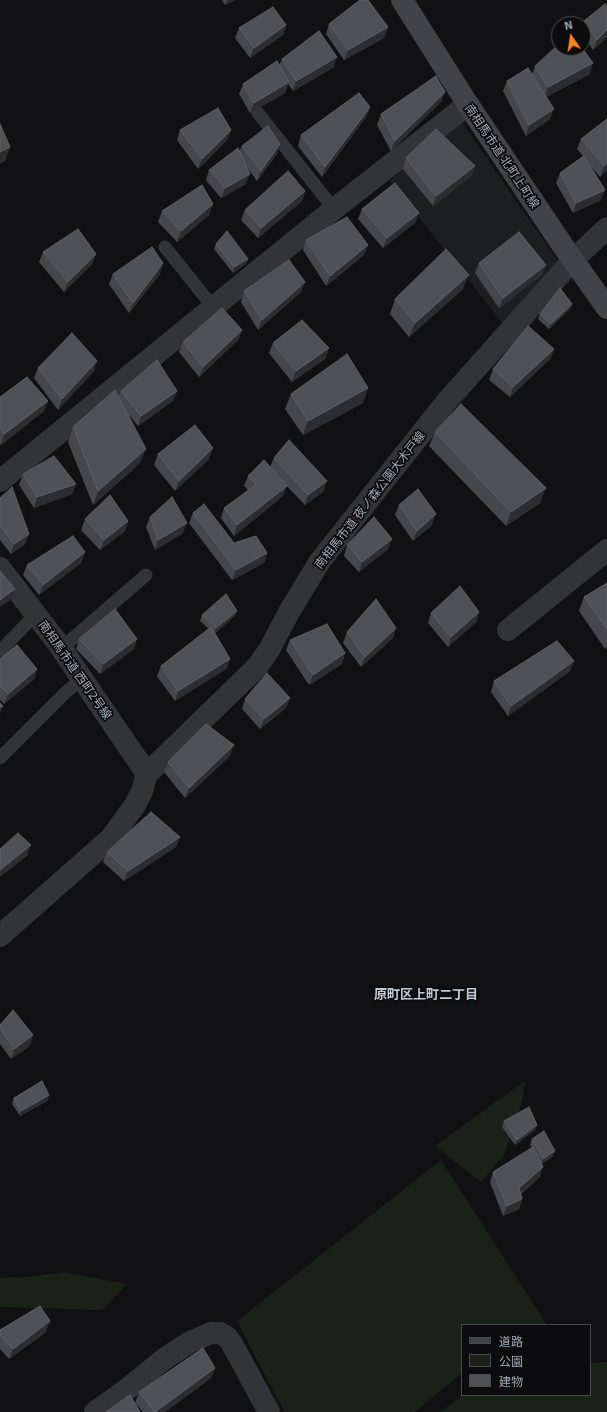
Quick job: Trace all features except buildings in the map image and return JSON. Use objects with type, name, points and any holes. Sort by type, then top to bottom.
[{"type":"street","name":"南相馬市道 北町上町線","points":[[402,0],[467,103],[607,308]]},
{"type":"street","points":[[0,480],[334,209],[457,113],[467,103]]},
{"type":"street","name":"南相馬市道 夜ノ森公園大木戸線","points":[[0,936],[111,838],[135,805],[142,791],[147,774],[257,667],[269,650],[289,612],[320,561],[447,401],[573,260],[607,228]]},
{"type":"street","points":[[508,630],[607,550]]},
{"type":"street","name":"南相馬市道 西町2号線","points":[[0,568],[60,647],[147,774]]},
{"type":"street","points":[[95,1412],[190,1342],[211,1333],[220,1333],[227,1337],[231,1342],[269,1412]]},
{"type":"lane","points":[[258,113],[334,209]]},
{"type":"lane","points":[[165,247],[214,307]]},
{"type":"lane","points":[[60,647],[71,640],[146,575]]},
{"type":"lane","points":[[0,651],[36,614]]},
{"type":"lane","points":[[0,758],[66,692],[82,679]]},
{"type":"shaded area","points":[[460,119],[561,266],[504,325],[390,181]]},
{"type":"green space","points":[[526,1080],[521,1105],[504,1155],[481,1182],[435,1146]]},
{"type":"green space","points":[[441,1160],[546,1324],[461,1324],[461,1374],[415,1412],[284,1412],[237,1321]]},
{"type":"green space","points":[[65,1272],[127,1284],[102,1310],[0,1307],[0,1278],[26,1277]]},
{"type":"green space","points":[[607,1362],[607,1412],[440,1412],[462,1396],[591,1396],[591,1363]]},
{"type":"district","name":"原町区上町二丁目","points":[[426,995]]}]
